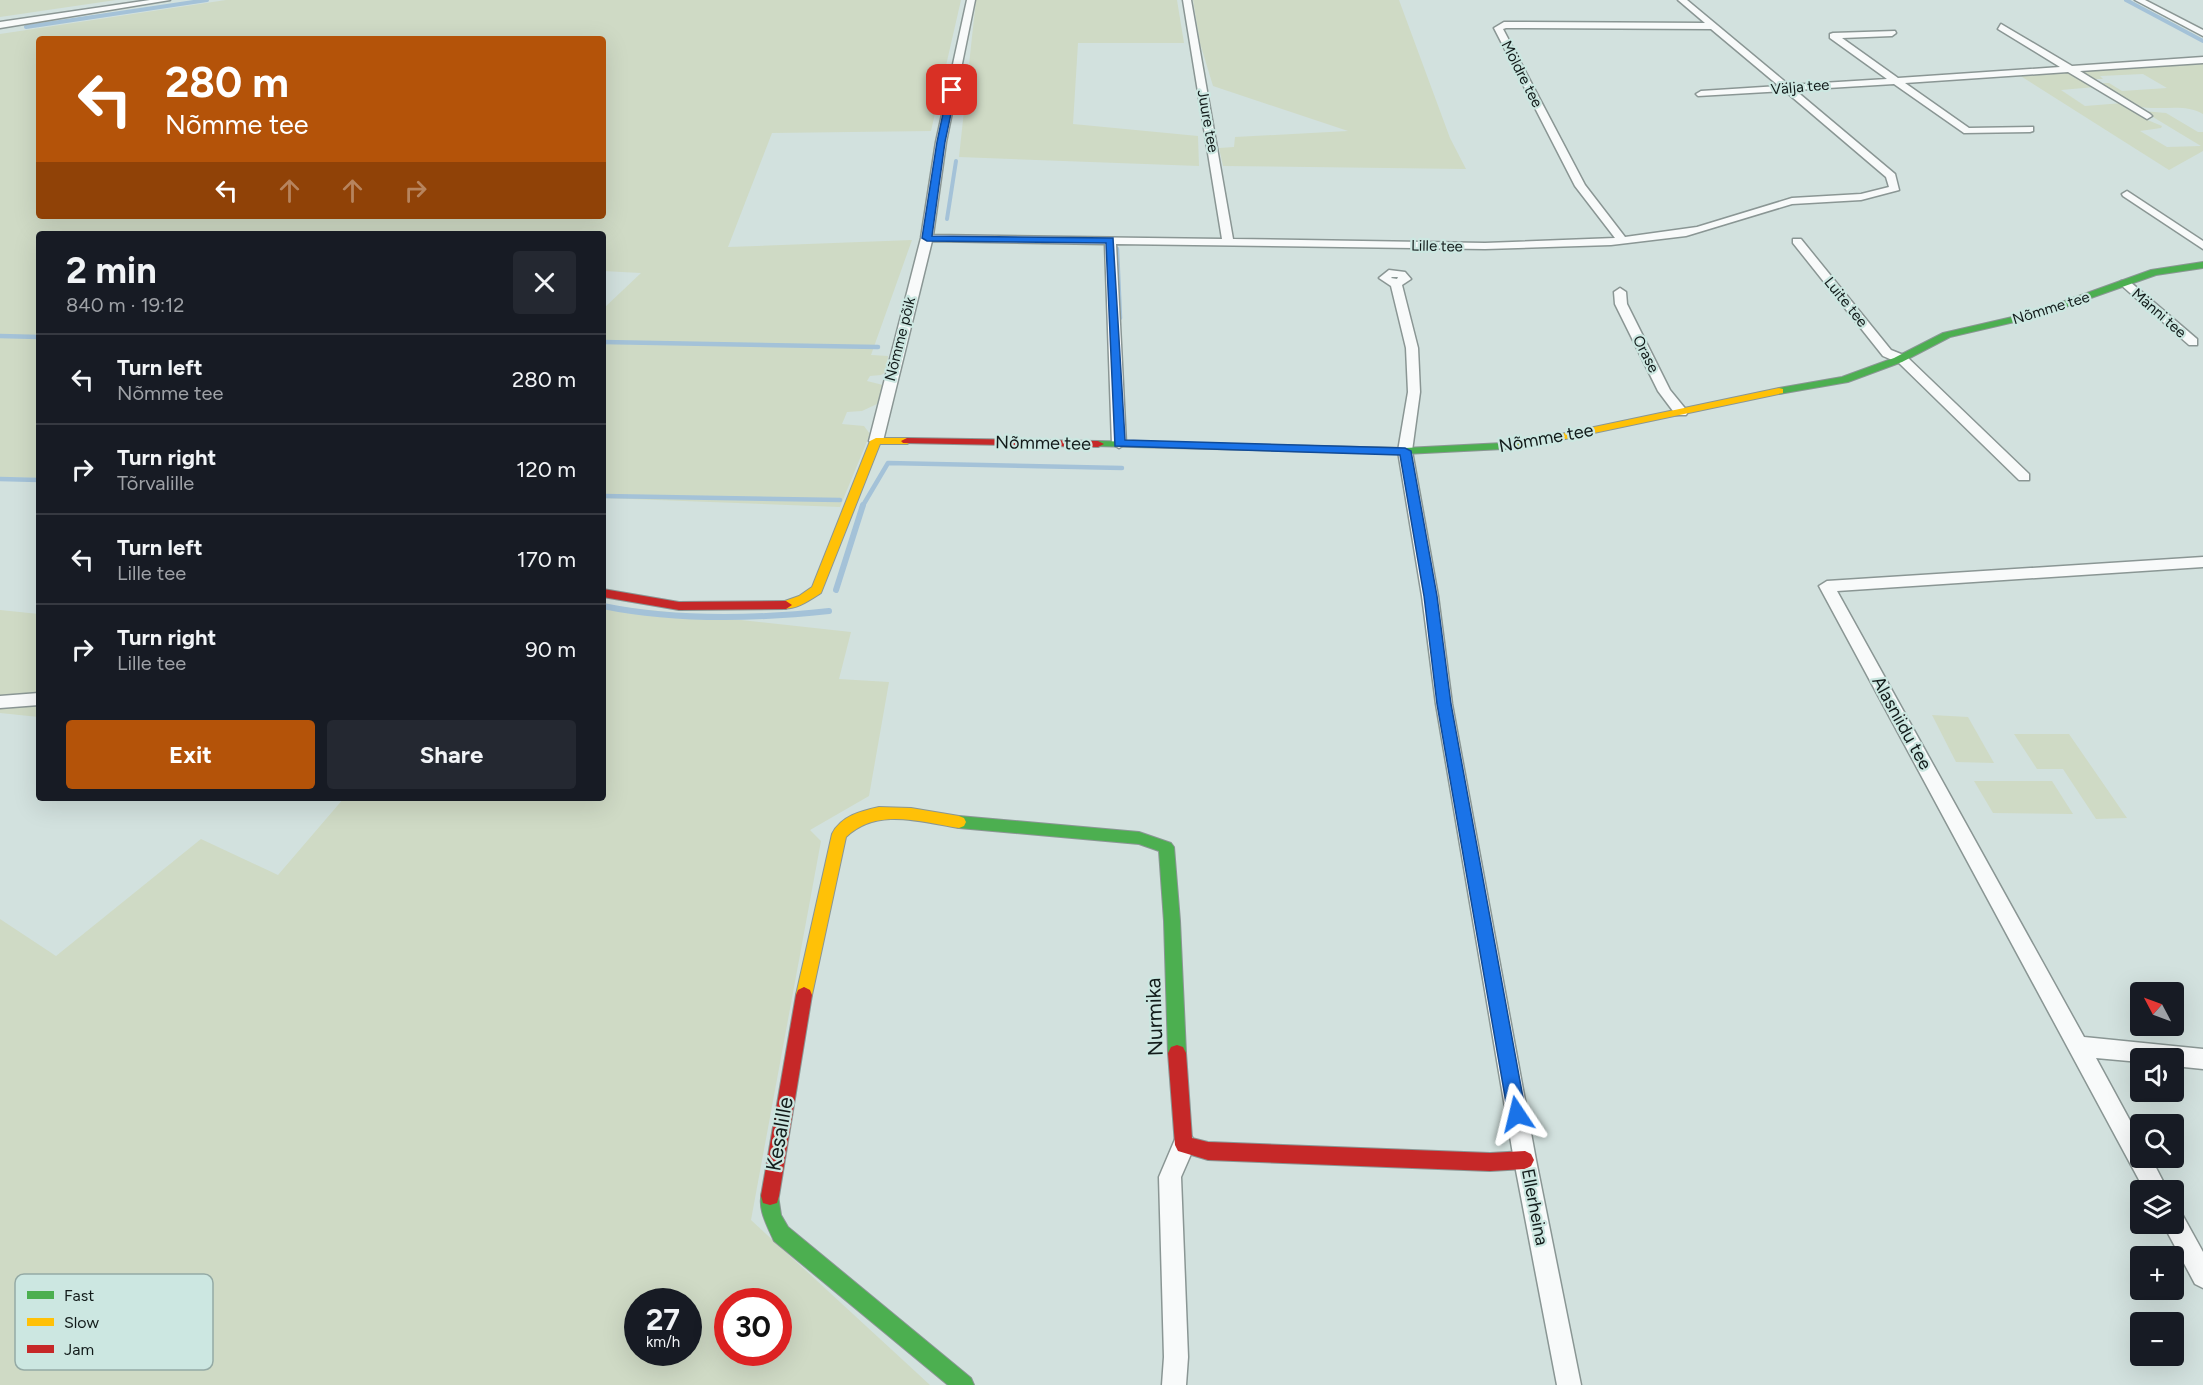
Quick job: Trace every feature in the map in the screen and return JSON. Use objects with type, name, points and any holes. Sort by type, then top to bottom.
[{"type":"street","points":[[0,25],[166,0]]},
{"type":"street","points":[[927,238],[941,142],[970,0]]},
{"type":"street","name":"Juure tee","points":[[1187,0],[1228,242]]},
{"type":"street","name":"Lille tee","points":[[927,238],[1485,246],[1621,239],[1688,233],[1784,202],[1827,197],[1878,196],[1895,188],[1891,176],[1682,0]]},
{"type":"street","points":[[2139,0],[2203,33]]},
{"type":"street","name":"Möldre tee","points":[[1621,239],[1580,186],[1498,28],[1504,25],[1711,26]]},
{"type":"street","points":[[2001,27],[2147,116]]},
{"type":"street","points":[[1892,33],[1833,36],[1967,131],[2030,129]]},
{"type":"street","name":"Välja tee","points":[[1701,94],[2203,60]]},
{"type":"street","points":[[2127,194],[2203,246]]},
{"type":"street","name":"Nõmme põik","points":[[876,441],[927,238]]},
{"type":"street","points":[[1110,240],[1119,444]]},
{"type":"street","name":"Luite tee","points":[[1797,241],[1887,353],[1900,359]]},
{"type":"street","name":"Nõmme tee","points":[[876,441],[1405,451],[1522,445],[1766,393],[1844,380],[1900,359],[1947,335],[2037,314],[2154,273],[2203,266]]},
{"type":"street","name":"Ellerheina","points":[[1396,283],[1412,348],[1414,392],[1405,451],[1430,596],[1446,715],[1525,1160],[1569,1385]]},
{"type":"street","name":"Männi tee","points":[[2125,284],[2193,342]]},
{"type":"street","name":"Orase","points":[[1620,292],[1621,304],[1660,381],[1681,412]]},
{"type":"street","points":[[1900,359],[2024,477]]},
{"type":"street","points":[[606,594],[679,606],[782,606],[803,599],[817,590],[823,579],[876,441]]},
{"type":"street","name":"Alasniidu tee","points":[[2151,1180],[1827,586],[2203,562]]},
{"type":"street","points":[[0,702],[36,699]]},
{"type":"street","name":"Nurmika","points":[[866,814],[887,813],[1016,829],[1139,838],[1166,847],[1171,886],[1179,1107],[1184,1145]]},
{"type":"street","name":"Kesalille","points":[[866,814],[849,819],[838,834],[804,995],[770,1184],[769,1213],[773,1224],[781,1234],[964,1385]]},
{"type":"street","points":[[2078,1046],[2203,1059]]},
{"type":"street","points":[[1174,1385],[1176,1357],[1170,1177],[1184,1145],[1208,1151],[1478,1162],[1525,1160]]},
{"type":"street","points":[[2180,1234],[2203,1276]]},
{"type":"green space","points":[[0,0],[116,0],[0,17]]},
{"type":"green space","points":[[226,0],[961,0],[931,131],[772,133],[728,247],[912,240],[871,355],[888,356],[886,372],[870,376],[867,381],[883,385],[877,404],[862,411],[847,412],[842,424],[864,426],[870,434],[840,507],[606,498],[606,306],[641,273],[606,271],[606,231],[36,231],[36,478],[0,477],[0,34]]},
{"type":"green space","points":[[976,0],[1177,0],[1184,43],[1078,43],[1073,124],[1198,136],[1199,166],[959,157]]},
{"type":"green space","points":[[1193,0],[1399,0],[1450,138],[1466,169],[1223,166],[1219,148],[1234,147],[1235,137],[1348,131],[1213,86],[1200,43]]},
{"type":"green space","points":[[2203,62],[2203,114],[2195,110],[2179,108],[2137,106],[2122,99],[2100,83],[2109,83],[2122,91],[2167,88],[2143,74],[2100,76],[2103,79],[2092,79],[2083,73],[2084,71]]},
{"type":"green space","points":[[2066,71],[2095,87],[2061,90],[2085,106],[2123,103],[2145,119],[2162,126],[2140,131],[2167,147],[2201,146],[2143,111],[2166,113],[2198,132],[2203,132],[2203,151],[2169,170],[2019,75]]},
{"type":"green space","points":[[606,605],[851,632],[839,679],[889,682],[869,796],[810,830],[821,841],[751,1220],[930,1385],[0,1385],[0,919],[56,956],[201,839],[278,875],[341,801],[606,801]]},
{"type":"green space","points":[[0,610],[36,614],[36,717],[0,713]]},
{"type":"green space","points":[[1932,715],[1968,717],[1994,763],[1956,762]]},
{"type":"green space","points":[[2014,734],[2069,734],[2127,818],[2096,819],[2063,769],[2037,769]]},
{"type":"green space","points":[[1974,781],[2052,781],[2073,814],[1993,813]]},
{"type":"waterway","points":[[26,27],[207,0]]},
{"type":"waterway","points":[[2126,0],[2203,41]]},
{"type":"waterway","points":[[947,219],[956,161]]},
{"type":"waterway","points":[[1117,249],[1120,318]]},
{"type":"waterway","points":[[0,336],[36,337]]},
{"type":"waterway","points":[[606,342],[878,347]]},
{"type":"waterway","points":[[863,506],[888,463],[1122,468]]},
{"type":"waterway","points":[[0,479],[36,480]]},
{"type":"waterway","points":[[606,496],[840,500]]},
{"type":"waterway","points":[[836,590],[863,506]]},
{"type":"waterway","points":[[606,607],[659,614],[716,617],[773,616],[829,611]]},
{"type":"traffic: fast","points":[[1779,391],[1844,380],[1898,360],[1947,335],[2037,314],[2154,272],[2203,265]]},
{"type":"traffic: fast","points":[[1098,444],[1405,451],[1523,445]]},
{"type":"traffic: fast","points":[[959,822],[1139,838],[1166,847],[1172,921],[1177,1053]]},
{"type":"traffic: fast","points":[[770,1196],[772,1216],[781,1234],[964,1385]]},
{"type":"traffic: slow","points":[[1523,445],[1779,391]]},
{"type":"traffic: slow","points":[[786,605],[803,599],[817,590],[876,441],[907,441]]},
{"type":"traffic: slow","points":[[804,995],[839,834],[850,823],[879,814],[911,814],[959,822]]},
{"type":"traffic: jam","points":[[907,441],[1098,444]]},
{"type":"traffic: jam","points":[[606,594],[679,606],[786,605]]},
{"type":"traffic: jam","points":[[770,1196],[804,995]]},
{"type":"traffic: jam","points":[[1177,1053],[1184,1145],[1208,1151],[1490,1162],[1525,1160]]},
{"type":"route","points":[[952,90],[941,142],[927,238],[1110,240],[1119,444],[1405,451],[1430,596],[1444,704],[1517,1114]]}]
